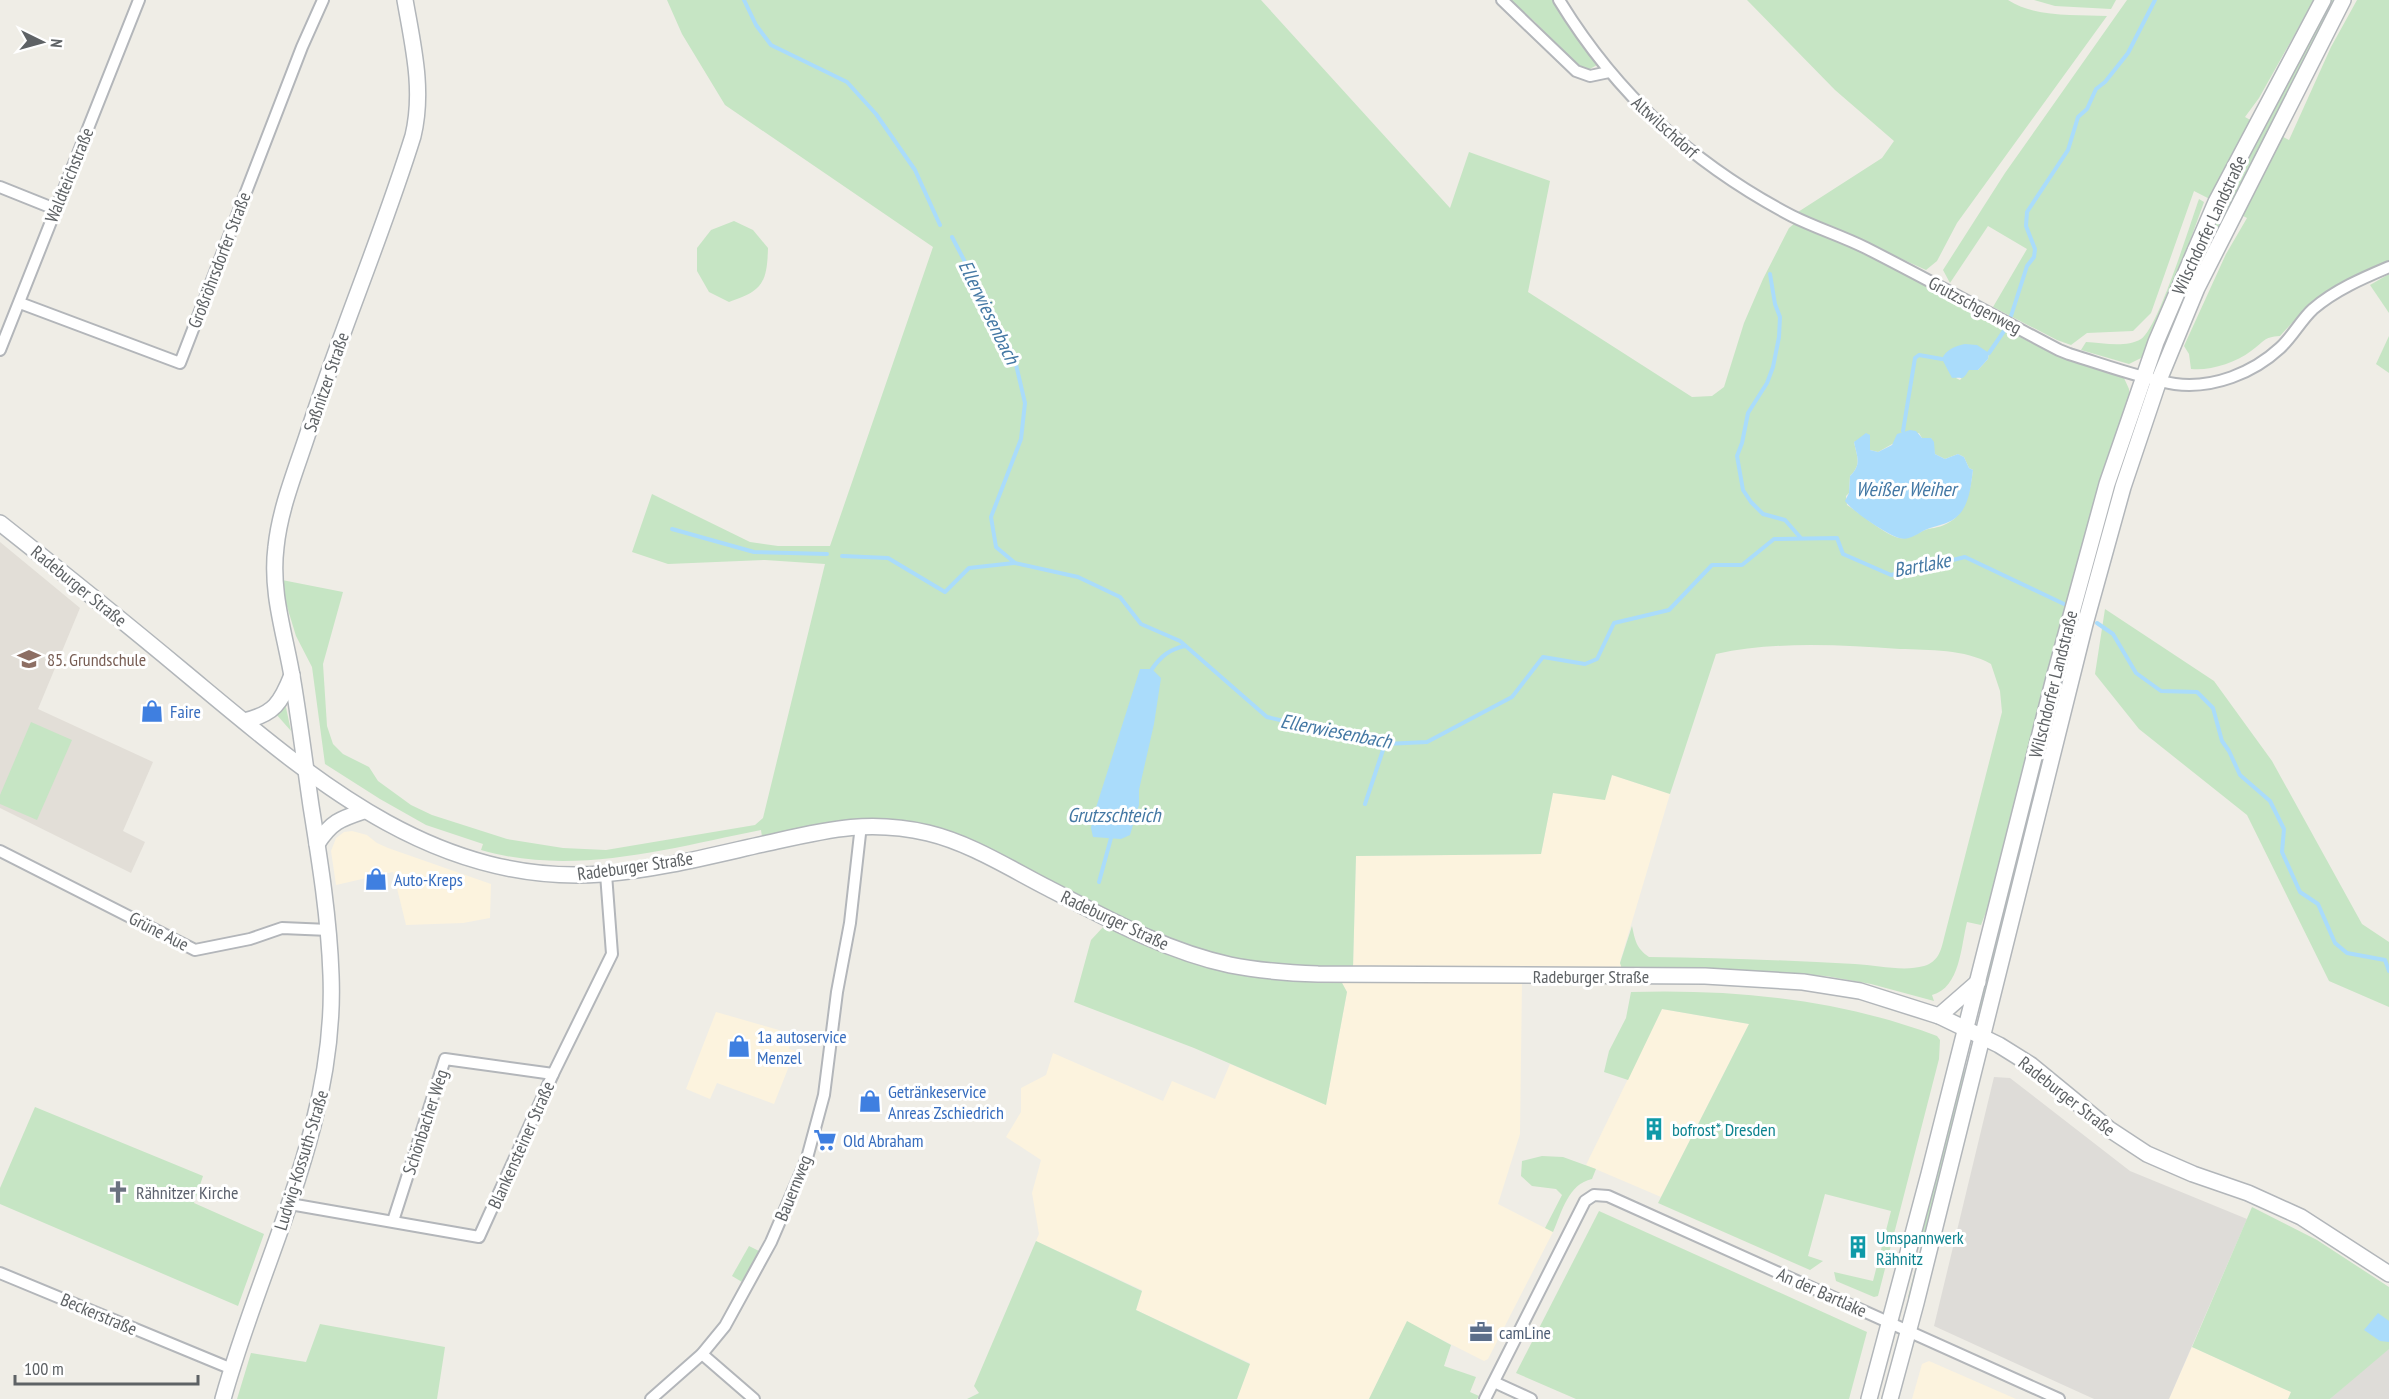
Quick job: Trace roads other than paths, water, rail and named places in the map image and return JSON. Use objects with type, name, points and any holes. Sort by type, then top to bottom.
[{"type":"main road","name":"Saßnitzer Straße","points":[[306,770],[292,675],[276,602],[274,581],[276,544],[284,504],[320,395],[413,136],[419,107],[419,84],[405,0]]},
{"type":"main road","name":"Wilschdorfer Landstraße","points":[[1869,1399],[2106,484],[2151,378],[2216,202],[2323,0]]},
{"type":"main road","name":"Wilschdorfer Landstraße","points":[[1890,1399],[1909,1331],[2088,613],[2151,378],[2343,0]]},
{"type":"main road","name":"Radeburger Straße","points":[[0,523],[244,721],[306,770],[364,811],[421,841],[487,864],[557,875],[606,874],[818,831],[861,825],[881,826],[929,833],[964,845],[1140,935],[1182,951],[1228,964],[1276,972],[1318,974],[1705,976],[1786,981],[1860,991],[1938,1016],[1983,1037],[2031,1065],[2109,1129],[2147,1154],[2193,1174],[2248,1193],[2301,1217],[2389,1274]]},
{"type":"main road","points":[[244,721],[268,713],[277,705],[292,675]]},
{"type":"main road","name":"Ludwig-Kossuth-Straße","points":[[223,1399],[311,1139],[327,1066],[332,1002],[328,930],[306,770]]},
{"type":"main road","points":[[317,844],[336,821],[364,811]]},
{"type":"main road","points":[[1938,1016],[1978,982]]},
{"type":"street","name":"Waldteichstraße","points":[[0,350],[139,0]]},
{"type":"street","name":"Großröhrsdorfer Straße","points":[[20,303],[180,363],[302,47],[323,0]]},
{"type":"street","points":[[1502,0],[1576,71],[1590,76],[1599,76],[1609,72]]},
{"type":"street","name":"Altwilschdorf","points":[[1559,0],[1609,72],[1662,128],[1704,162],[1760,198],[1803,220]]},
{"type":"street","points":[[0,188],[55,209]]},
{"type":"street","name":"Grutzschgenweg","points":[[1803,220],[1859,245],[2058,350],[2177,384],[2212,383],[2230,378],[2262,363],[2282,346],[2312,310],[2337,292],[2389,267]]},
{"type":"street","name":"Bauernweg","points":[[651,1399],[702,1354],[725,1326],[771,1242],[807,1158],[824,1095],[837,992],[850,923],[861,825]]},
{"type":"street","name":"Grüne Aue","points":[[0,851],[195,950],[250,939],[282,928],[328,930]]},
{"type":"street","name":"Blankensteiner Straße","points":[[290,1204],[479,1237],[553,1074],[612,954],[606,874]]},
{"type":"street","name":"Schönbacher Weg","points":[[393,1221],[445,1059],[553,1074]]},
{"type":"street","name":"An der Bartlake","points":[[1494,1382],[1585,1201],[1594,1195],[1608,1196],[2060,1399]]},
{"type":"street","name":"Beckerstraße","points":[[0,1273],[232,1369]]},
{"type":"street","points":[[702,1354],[754,1399]]},
{"type":"street","points":[[1485,1399],[1494,1382],[1531,1399]]},
{"type":"water","points":[[1965,344],[1977,345],[1989,353],[1988,359],[1978,370],[1969,370],[1962,378],[1952,378],[1942,359],[1949,350]]},
{"type":"water","name":"Weißer Weiher","points":[[1910,430],[1916,431],[1922,438],[1931,438],[1934,442],[1935,454],[1945,459],[1958,454],[1964,457],[1969,468],[1973,470],[1965,506],[1958,516],[1945,524],[1903,539],[1893,536],[1870,522],[1845,501],[1849,493],[1850,476],[1857,464],[1854,442],[1866,433],[1870,435],[1870,450],[1878,452],[1892,445],[1897,434]]},
{"type":"water","name":"Grutzschteich","points":[[1140,669],[1152,669],[1161,678],[1154,724],[1139,790],[1139,805],[1130,835],[1121,839],[1093,837],[1091,828],[1093,817]]},
{"type":"water","points":[[2378,1313],[2389,1321],[2389,1342],[2380,1341],[2364,1330]]},
{"type":"waterway","name":"Ellerwiesenbach","points":[[744,0],[756,25],[771,45],[847,82],[876,114],[915,170],[940,225]]},
{"type":"waterway","points":[[2011,316],[2027,266],[2034,257],[2035,249],[2026,226],[2027,212],[2068,150],[2078,117],[2087,109],[2096,89],[2105,82],[2128,53],[2155,0]]},
{"type":"waterway","name":"Ellerwiesenbach","points":[[952,237],[1014,356],[1025,403],[1021,439],[991,517],[996,547],[1015,563],[1078,577],[1120,597],[1141,624],[1180,641],[1267,717],[1385,744],[1427,742],[1512,697],[1543,657],[1585,664],[1597,659],[1614,623],[1669,610],[1712,565],[1742,565],[1774,539],[1837,538],[1843,554],[1891,575],[1965,557],[2064,604]]},
{"type":"waterway","name":"Bartlake","points":[[1770,274],[1775,304],[1780,317],[1779,337],[1773,367],[1767,383],[1748,413],[1737,456],[1743,490],[1751,502],[1763,514],[1785,520],[1800,537]]},
{"type":"waterway","points":[[1989,353],[2004,331]]},
{"type":"waterway","points":[[1903,431],[1915,358],[1919,355],[1942,359]]},
{"type":"waterway","points":[[672,529],[754,552],[827,554]]},
{"type":"waterway","points":[[842,556],[888,558],[945,592],[969,568],[1014,563]]},
{"type":"waterway","name":"Bartlake","points":[[2097,623],[2113,634],[2136,673],[2161,691],[2197,692],[2213,708],[2222,741],[2240,775],[2270,801],[2284,829],[2282,852],[2300,892],[2318,904],[2335,943],[2347,953],[2385,960],[2389,971]]},
{"type":"waterway","points":[[1152,669],[1166,654],[1185,646]]},
{"type":"waterway","points":[[1365,804],[1385,744]]},
{"type":"waterway","points":[[1099,882],[1111,838]]},
{"type":"place","name":"85. Grundschule","points":[[29,659]]},
{"type":"place","name":"Faire","points":[[152,711]]},
{"type":"place","name":"Auto-Kreps","points":[[376,879]]},
{"type":"place","name":"1a autoservice Menzel","points":[[739,1046]]},
{"type":"place","name":"Getränkeservice Anreas Zschiedrich","points":[[870,1101]]},
{"type":"place","name":"bofrost* Dresden","points":[[1654,1129]]},
{"type":"place","name":"Old Abraham","points":[[825,1140]]},
{"type":"place","name":"Rähnitzer Kirche","points":[[118,1192]]},
{"type":"place","name":"Umspannwerk Rähnitz","points":[[1858,1247]]},
{"type":"place","name":"camLine","points":[[1481,1332]]}]
